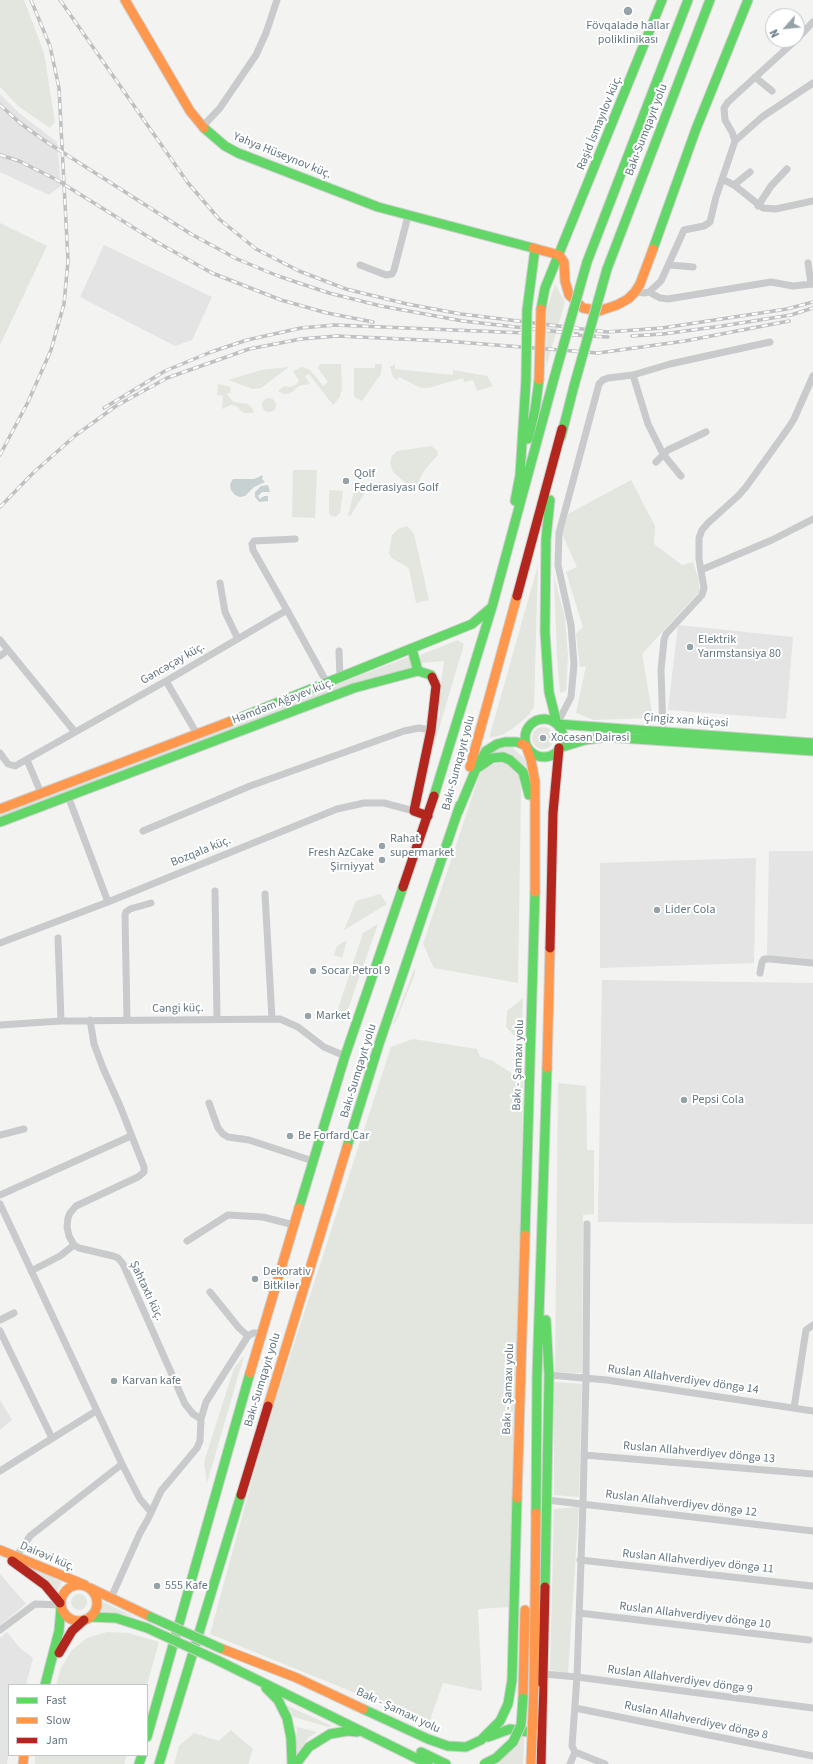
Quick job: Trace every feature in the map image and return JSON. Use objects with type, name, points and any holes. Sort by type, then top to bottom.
[{"type":"main road","name":"Yəhya Hüseynov küç.","points":[[125,0],[187,105],[202,127],[225,146],[238,153],[378,207],[559,255]]},
{"type":"main road","name":"Rəşid İsmayılov küç.","points":[[553,268],[662,0]]},
{"type":"main road","name":"Bakı-Sumqayıt yolu","points":[[148,1733],[261,1333],[313,1161],[346,1056],[428,816],[492,608],[587,262],[688,0]]},
{"type":"main road","name":"Bakı-Sumqayıt yolu","points":[[160,1764],[379,1044],[458,812],[607,269],[710,0]]},
{"type":"main road","points":[[559,255],[564,262],[566,290],[569,296],[583,308],[595,311],[606,310],[628,299],[635,292],[640,284],[722,62],[748,0]]},
{"type":"main road","points":[[520,475],[526,380],[528,306],[535,249]]},
{"type":"main road","points":[[528,306],[553,268]]},
{"type":"main road","points":[[506,554],[520,475],[535,410],[539,380],[541,309],[545,288],[553,268]]},
{"type":"main road","points":[[531,1764],[534,1686],[537,1377],[553,813],[555,780],[563,738],[561,730],[557,724],[549,692],[546,655],[544,582],[548,517],[562,429]]},
{"type":"main road","points":[[0,809],[197,734],[412,649],[472,624],[492,608]]},
{"type":"main road","points":[[412,649],[418,671],[431,675],[436,686],[431,730],[414,811],[428,816]]},
{"type":"main road","name":"Həmdəm Ağayev küç.","points":[[0,822],[354,688],[418,671]]},
{"type":"main road","points":[[526,746],[525,733],[532,722],[545,719],[557,724]]},
{"type":"main road","name":"Çingiz xan küçəsi","points":[[557,724],[813,743]]},
{"type":"main road","points":[[458,812],[482,756],[490,747],[497,744],[511,742],[526,746],[533,754],[542,757],[552,755],[560,748],[585,740],[606,737],[813,751]]},
{"type":"main road","name":"Bakı - Şamaxı yolu","points":[[151,1617],[220,1648],[297,1678],[439,1744],[457,1748],[466,1747],[481,1740],[495,1726],[504,1713],[511,1691],[512,1680],[536,858],[535,782],[531,760],[526,746]]},
{"type":"main road","points":[[475,771],[482,764],[497,757],[510,760],[519,768],[528,786],[536,858]]},
{"type":"main road","points":[[541,1761],[549,1375],[542,1213]]},
{"type":"main road","points":[[484,1764],[496,1758],[509,1748],[518,1734],[523,1716],[529,1468],[537,1377]]},
{"type":"main road","name":"Dairəvi küç.","points":[[0,1552],[16,1557],[86,1586],[151,1617]]},
{"type":"main road","name":"Dairəvi küç.","points":[[0,1552],[45,1585],[61,1605]]},
{"type":"main road","points":[[45,1684],[61,1623],[61,1598],[66,1589],[75,1585],[86,1586],[96,1596],[97,1607],[87,1619],[76,1626],[66,1639],[49,1672]]},
{"type":"main road","points":[[61,1605],[68,1617],[78,1621],[87,1619],[116,1618],[147,1628],[248,1674],[428,1764]]},
{"type":"main road","points":[[248,1674],[278,1700],[284,1711],[290,1730],[292,1764]]},
{"type":"main road","points":[[248,1674],[260,1676],[286,1685],[446,1764]]},
{"type":"main road","points":[[481,1740],[502,1730],[524,1730],[536,1739],[541,1761]]},
{"type":"main road","points":[[296,1764],[309,1747],[330,1734],[348,1731],[366,1734]]},
{"type":"street","points":[[202,127],[220,108],[256,55],[266,33],[277,0]]},
{"type":"street","points":[[805,30],[813,22]]},
{"type":"street","points":[[735,141],[726,120],[724,108],[728,102],[786,48]]},
{"type":"street","points":[[755,77],[772,91]]},
{"type":"street","points":[[635,292],[649,292],[661,281],[669,265],[681,233],[684,230],[704,226],[710,222],[722,179],[735,141],[762,116],[813,83]]},
{"type":"street","points":[[758,206],[771,186],[786,169]]},
{"type":"street","points":[[734,185],[750,172]]},
{"type":"street","points":[[722,179],[734,185],[758,206],[763,208],[776,209],[813,201]]},
{"type":"street","points":[[360,266],[386,275],[392,274],[408,216]]},
{"type":"street","points":[[649,292],[660,298],[668,299],[771,282],[793,286],[812,284],[808,264]]},
{"type":"street","points":[[669,265],[693,267]]},
{"type":"street","points":[[557,724],[571,697],[574,664],[571,625],[558,565],[559,532],[599,384],[608,378],[633,375],[656,367],[770,342]]},
{"type":"street","points":[[633,375],[645,417],[663,454],[681,476]]},
{"type":"street","points":[[663,732],[661,670],[664,640],[672,626],[702,594],[704,588],[698,546],[702,530],[738,496],[789,427],[813,376]]},
{"type":"street","points":[[656,462],[663,454],[706,432]]},
{"type":"street","points":[[701,570],[772,540],[813,519]]},
{"type":"street","points":[[295,539],[254,541],[252,544],[253,550],[327,683]]},
{"type":"street","points":[[220,583],[225,612],[238,639]]},
{"type":"street","name":"Gəncəçay küç.","points":[[0,753],[12,766],[15,766],[166,681],[287,610]]},
{"type":"street","points":[[0,640],[75,732]]},
{"type":"street","points":[[0,656],[8,650]]},
{"type":"street","points":[[339,651],[340,678]]},
{"type":"street","points":[[166,681],[197,734]]},
{"type":"street","points":[[143,831],[250,786],[404,731],[418,728],[431,730]]},
{"type":"street","points":[[27,760],[41,793]]},
{"type":"street","points":[[68,796],[108,902]]},
{"type":"street","name":"Bozqala küç.","points":[[0,943],[108,902],[283,830],[353,804],[384,803],[414,811]]},
{"type":"street","points":[[215,891],[217,1019]]},
{"type":"street","points":[[265,894],[272,1019]]},
{"type":"street","points":[[127,1020],[125,915],[130,909],[151,903]]},
{"type":"street","points":[[58,938],[61,1020]]},
{"type":"street","points":[[760,973],[762,962],[770,958],[813,963]]},
{"type":"street","name":"Cəngi küç.","points":[[0,1025],[61,1020],[272,1019],[287,1021],[324,1047],[346,1056]]},
{"type":"street","points":[[31,1270],[60,1256],[74,1245],[67,1227],[70,1212],[84,1202],[138,1177],[144,1172],[144,1167],[94,1044],[90,1020]]},
{"type":"street","points":[[209,1103],[218,1128],[228,1137],[249,1140],[313,1161]]},
{"type":"street","points":[[0,1135],[24,1129]]},
{"type":"street","points":[[0,1195],[131,1136]]},
{"type":"street","points":[[1,1207],[122,1464],[140,1499],[152,1512]]},
{"type":"street","points":[[187,1241],[228,1215],[263,1217],[294,1224]]},
{"type":"street","points":[[587,1224],[584,1503],[580,1560],[577,1677],[572,1746],[575,1752],[605,1764]]},
{"type":"street","name":"Şahtaxtı küç.","points":[[74,1245],[86,1250],[113,1256],[118,1258],[123,1264],[185,1404],[193,1414],[201,1419]]},
{"type":"street","points":[[210,1292],[239,1328],[248,1336]]},
{"type":"street","points":[[0,1320],[14,1313]]},
{"type":"street","points":[[794,1408],[806,1330],[809,1326],[813,1325]]},
{"type":"street","points":[[0,1331],[52,1438]]},
{"type":"street","points":[[111,1598],[140,1533],[152,1512],[161,1491],[197,1448],[200,1440],[201,1419],[206,1402],[248,1336],[253,1332],[261,1333]]},
{"type":"street","name":"Ruslan Allahverdiyev döngə 14","points":[[549,1375],[586,1378],[813,1411]]},
{"type":"street","points":[[0,1471],[96,1411]]},
{"type":"street","name":"Ruslan Allahverdiyev döngə 13","points":[[584,1455],[813,1474]]},
{"type":"street","points":[[16,1557],[30,1536],[122,1464]]},
{"type":"street","name":"Ruslan Allahverdiyev döngə 12","points":[[547,1500],[584,1503],[813,1531]]},
{"type":"street","name":"Ruslan Allahverdiyev döngə 11","points":[[580,1560],[812,1586]]},
{"type":"street","points":[[0,1630],[35,1604],[61,1605]]},
{"type":"street","name":"Ruslan Allahverdiyev döngə 10","points":[[579,1613],[809,1640]]},
{"type":"street","name":"Ruslan Allahverdiyev döngə 9","points":[[544,1674],[813,1708]]},
{"type":"street","name":"Ruslan Allahverdiyev döngə 8","points":[[575,1708],[813,1756]]},
{"type":"street","points":[[570,1764],[575,1752]]},
{"type":"shaded area","points":[[0,0],[24,0],[44,53],[55,122],[50,128],[18,106],[0,87]]},
{"type":"shaded area","points":[[0,94],[19,113],[57,142],[61,186],[49,195],[0,172]]},
{"type":"shaded area","points":[[0,223],[47,246],[0,345]]},
{"type":"shaded area","points":[[104,245],[212,297],[192,340],[175,346],[80,297]]},
{"type":"shaded area","points":[[555,284],[565,302],[546,367],[547,309]]},
{"type":"shaded area","points":[[320,364],[341,364],[342,388],[340,397],[333,405],[309,374],[305,376],[310,384],[299,386],[287,394],[283,394],[278,391],[284,386],[290,387],[299,381],[293,371],[302,367],[310,370],[323,386],[328,382],[318,368]]},
{"type":"shaded area","points":[[375,364],[382,364],[381,374],[362,401],[354,397],[354,368],[375,368]]},
{"type":"shaded area","points":[[395,364],[395,369],[453,375],[453,370],[487,376],[493,386],[477,391],[473,380],[464,382],[463,378],[428,388],[421,388],[399,377],[397,380],[393,377],[390,367]]},
{"type":"shaded area","points":[[289,367],[261,388],[253,389],[228,380],[261,370]]},
{"type":"shaded area","points":[[218,384],[231,387],[230,393],[227,393],[229,397],[234,402],[248,404],[254,413],[244,413],[236,406],[231,405],[222,409],[223,396],[217,395]]},
{"type":"shaded area","points":[[266,398],[272,398],[276,402],[276,408],[272,412],[266,412],[262,408],[262,402]]},
{"type":"shaded area","points":[[431,446],[437,450],[438,455],[422,474],[416,489],[410,487],[393,472],[390,463],[392,456],[397,451]]},
{"type":"shaded area","points":[[293,470],[317,470],[315,518],[292,517]]},
{"type":"shaded area","points":[[263,475],[262,479],[265,482],[254,487],[245,496],[240,497],[235,495],[231,490],[230,484],[233,479],[254,479]]},
{"type":"shaded area","points":[[357,480],[370,485],[350,516],[348,515]]},
{"type":"shaded area","points":[[631,480],[655,526],[654,544],[682,565],[693,562],[698,577],[700,591],[642,654],[653,718],[594,720],[576,713],[586,666],[580,667],[576,634],[583,627],[566,572],[577,567],[562,534],[568,514]]},
{"type":"shaded area","points":[[268,485],[270,492],[262,492],[258,496],[260,499],[264,496],[268,496],[268,501],[259,502],[255,497],[255,492],[261,486]]},
{"type":"shaded area","points":[[329,490],[343,491],[340,513],[335,517],[331,516],[329,513]]},
{"type":"shaded area","points":[[407,526],[414,534],[429,600],[416,603],[409,569],[393,559],[389,554],[392,535],[398,529]]},
{"type":"shaded area","points":[[538,565],[534,707],[528,716],[512,729],[502,735],[489,738]]},
{"type":"shaded area","points":[[554,576],[565,618],[568,656],[566,691],[560,693],[557,658]]},
{"type":"shaded area","points":[[678,625],[793,637],[786,719],[668,710]]},
{"type":"shaded area","points":[[458,640],[464,644],[422,786],[440,713],[438,705],[444,661],[421,663],[420,655]]},
{"type":"shaded area","points":[[411,656],[413,667],[386,674],[0,819],[0,812]]},
{"type":"shaded area","name":"Xocəsən Dairəsi","points":[[543,727],[551,730],[554,738],[551,746],[543,749],[535,746],[532,738],[535,730]]},
{"type":"shaded area","points":[[511,747],[524,758],[527,767],[492,752],[498,749]]},
{"type":"shaded area","points":[[504,762],[519,776],[521,788],[518,983],[434,968],[423,944],[480,773],[486,766]]},
{"type":"shaded area","points":[[769,851],[813,851],[813,960],[767,956]]},
{"type":"shaded area","name":"Lider Cola","points":[[756,858],[754,963],[600,968],[600,863]]},
{"type":"shaded area","points":[[380,894],[387,904],[344,930],[356,901]]},
{"type":"shaded area","points":[[378,924],[343,1023],[336,1015],[363,933]]},
{"type":"shaded area","points":[[347,940],[342,958],[334,955],[337,946]]},
{"type":"shaded area","points":[[415,967],[415,974],[393,1025]]},
{"type":"shaded area","name":"Pepsi Cola","points":[[602,980],[813,983],[813,1224],[598,1222]]},
{"type":"shaded area","points":[[523,998],[521,1043],[506,1027],[507,1011]]},
{"type":"shaded area","points":[[413,1039],[477,1049],[480,1057],[493,1061],[523,1081],[520,1269],[510,1607],[478,1609],[482,1691],[443,1683],[429,1723],[210,1634],[264,1436],[391,1047]]},
{"type":"shaded area","points":[[558,1083],[586,1086],[587,1150],[594,1150],[594,1214],[583,1215],[582,1373],[555,1372]]},
{"type":"shaded area","points":[[244,1356],[207,1483],[204,1462],[234,1368]]},
{"type":"shaded area","points":[[554,1382],[582,1384],[579,1497],[554,1495]]},
{"type":"shaded area","points":[[0,1400],[12,1420],[0,1430]]},
{"type":"shaded area","points":[[579,1507],[568,1673],[550,1670],[554,1509]]},
{"type":"shaded area","points":[[21,1563],[62,1582],[57,1592]]},
{"type":"shaded area","points":[[0,1574],[26,1604],[0,1625]]},
{"type":"shaded area","points":[[76,1594],[82,1594],[87,1599],[85,1608],[82,1610],[76,1610],[71,1605],[71,1599]]},
{"type":"shaded area","points":[[103,1602],[137,1618],[123,1614],[97,1613]]},
{"type":"shaded area","points":[[7,1632],[20,1648],[33,1658],[26,1684],[8,1684],[7,1764],[0,1764],[0,1638]]},
{"type":"shaded area","points":[[107,1632],[129,1633],[159,1642],[147,1684],[56,1684],[61,1668],[72,1650],[87,1638]]},
{"type":"shaded area","points":[[286,1705],[332,1726],[328,1727],[294,1717]]},
{"type":"shaded area","points":[[525,1724],[523,1764],[495,1764]]},
{"type":"shaded area","points":[[297,1727],[317,1732],[308,1738],[295,1757]]},
{"type":"shaded area","points":[[231,1730],[253,1749],[248,1764],[174,1764],[179,1746],[194,1733],[219,1741]]},
{"type":"shaded area","points":[[35,1756],[127,1756],[124,1764],[35,1764]]},
{"type":"railway","points":[[0,455],[28,402],[51,350],[64,304],[68,261],[59,88],[50,46],[31,0]]},
{"type":"railway","points":[[60,0],[188,183],[219,219],[256,249],[299,271],[346,289],[407,304],[461,314],[607,332],[662,328],[787,309],[813,302]]},
{"type":"railway","points":[[0,105],[20,123],[45,141],[191,234],[237,259],[278,276],[329,293],[381,306],[463,321],[578,334]]},
{"type":"railway","points":[[0,155],[19,161],[57,180],[155,241],[212,273],[281,300],[327,313],[373,322]]},
{"type":"railway","points":[[632,336],[663,334],[722,326],[791,315],[813,308]]},
{"type":"railway","points":[[0,507],[34,472],[76,435],[116,406],[167,378],[249,349],[301,339],[337,336],[445,341],[598,353],[685,341],[789,321]]},
{"type":"railway","points":[[104,408],[165,371],[211,352],[247,340],[301,328],[335,325],[526,333]]},
{"type":"railway","points":[[572,335],[608,337]]},
{"type":"traffic: fast","points":[[541,309],[545,288],[662,0]]},
{"type":"traffic: fast","points":[[587,262],[688,0]]},
{"type":"traffic: fast","points":[[607,269],[710,0]]},
{"type":"traffic: fast","points":[[653,249],[696,129],[748,0]]},
{"type":"traffic: fast","points":[[204,128],[225,146],[238,153],[378,207],[533,248]]},
{"type":"traffic: fast","points":[[527,310],[535,249]]},
{"type":"traffic: fast","points":[[553,382],[587,262]]},
{"type":"traffic: fast","points":[[574,386],[607,269]]},
{"type":"traffic: fast","points":[[526,380],[527,310]]},
{"type":"traffic: fast","points":[[515,501],[520,475],[526,380]]},
{"type":"traffic: fast","points":[[528,439],[535,410],[539,380]]},
{"type":"traffic: fast","points":[[434,796],[492,607],[553,382]]},
{"type":"traffic: fast","points":[[561,437],[574,386]]},
{"type":"traffic: fast","points":[[550,500],[546,539],[545,632],[549,692],[557,724]]},
{"type":"traffic: fast","points":[[229,722],[472,624],[492,607]]},
{"type":"traffic: fast","points":[[412,649],[418,671]]},
{"type":"traffic: fast","points":[[0,822],[354,688],[418,671],[431,675],[432,677]]},
{"type":"traffic: fast","points":[[540,719],[548,719],[555,722],[560,727],[563,738],[560,749],[555,754],[548,757],[540,757],[533,754],[528,749],[525,742],[525,734],[528,727],[533,722],[540,719]]},
{"type":"traffic: fast","points":[[557,724],[813,743]]},
{"type":"traffic: fast","points":[[559,748],[585,740],[606,737],[813,751]]},
{"type":"traffic: fast","points":[[458,812],[478,764],[486,751],[497,744],[505,742],[517,742],[522,744]]},
{"type":"traffic: fast","points":[[479,767],[492,758],[503,757],[510,760],[523,772],[529,795]]},
{"type":"traffic: fast","points":[[347,1147],[379,1044],[460,805]]},
{"type":"traffic: fast","points":[[299,1208],[345,1056],[403,887]]},
{"type":"traffic: fast","points":[[525,1235],[535,892]]},
{"type":"traffic: fast","points":[[536,1513],[537,1377],[547,1068]]},
{"type":"traffic: fast","points":[[545,1587],[549,1375],[546,1320]]},
{"type":"traffic: fast","points":[[148,1733],[250,1373]]},
{"type":"traffic: fast","points":[[159,1764],[241,1495]]},
{"type":"traffic: fast","points":[[363,1709],[428,1739],[448,1746],[466,1747],[481,1740],[500,1721],[508,1704],[512,1680],[517,1498]]},
{"type":"traffic: fast","points":[[45,1684],[59,1631],[61,1607]]},
{"type":"traffic: fast","points":[[90,1617],[116,1618],[147,1628]]},
{"type":"traffic: fast","points":[[151,1617],[220,1648]]},
{"type":"traffic: fast","points":[[147,1628],[217,1660]]},
{"type":"traffic: fast","points":[[217,1660],[428,1764]]},
{"type":"traffic: fast","points":[[266,1688],[278,1700],[287,1718],[291,1738],[292,1764]]},
{"type":"traffic: fast","points":[[484,1764],[496,1758],[513,1742],[521,1725],[523,1698]]},
{"type":"traffic: fast","points":[[488,1737],[510,1729],[528,1732]]},
{"type":"traffic: fast","points":[[296,1764],[309,1747],[330,1734],[348,1731],[357,1732]]},
{"type":"traffic: fast","points":[[421,1752],[446,1764]]},
{"type":"traffic: fast","points":[[139,1764],[142,1756]]},
{"type":"traffic: slow","points":[[125,0],[190,111],[204,128]]},
{"type":"traffic: slow","points":[[533,248],[559,255],[564,262],[565,281],[569,295],[583,308],[599,311],[617,305],[628,299],[635,292],[640,284],[653,249]]},
{"type":"traffic: slow","points":[[539,380],[541,309]]},
{"type":"traffic: slow","points":[[470,767],[517,596]]},
{"type":"traffic: slow","points":[[0,809],[229,722]]},
{"type":"traffic: slow","points":[[522,744],[526,746],[531,760],[535,782],[535,892]]},
{"type":"traffic: slow","points":[[547,1068],[550,948]]},
{"type":"traffic: slow","points":[[268,1406],[347,1147]]},
{"type":"traffic: slow","points":[[250,1373],[299,1208]]},
{"type":"traffic: slow","points":[[517,1498],[525,1235]]},
{"type":"traffic: slow","points":[[534,1686],[536,1513]]},
{"type":"traffic: slow","points":[[0,1550],[85,1585]]},
{"type":"traffic: slow","points":[[83,1585],[92,1590],[96,1596],[97,1603],[96,1610],[92,1616],[83,1621],[75,1621],[66,1616],[62,1610],[61,1599],[66,1590],[72,1586],[83,1585]]},
{"type":"traffic: slow","points":[[90,1588],[151,1617]]},
{"type":"traffic: slow","points":[[523,1698],[525,1610]]},
{"type":"traffic: slow","points":[[220,1648],[297,1678],[363,1709]]},
{"type":"traffic: slow","points":[[531,1764],[534,1686]]},
{"type":"traffic: slow","points":[[23,1764],[24,1756]]},
{"type":"traffic: jam","points":[[517,596],[562,429]]},
{"type":"traffic: jam","points":[[428,816],[414,811],[431,730],[436,686],[432,677]]},
{"type":"traffic: jam","points":[[550,948],[553,813],[559,748]]},
{"type":"traffic: jam","points":[[403,887],[434,796]]},
{"type":"traffic: jam","points":[[241,1495],[268,1406]]},
{"type":"traffic: jam","points":[[12,1561],[45,1585],[60,1603]]},
{"type":"traffic: jam","points":[[541,1764],[545,1587]]},
{"type":"traffic: jam","points":[[59,1653],[72,1631],[84,1620]]},
{"type":"place","name":"Fövqaladə hallar poliklinikası","points":[[628,11]]},
{"type":"place","name":"Qolf Federasiyası Golf","points":[[346,481]]},
{"type":"place","name":"Elektrik Yarımstansiya 80","points":[[690,647]]},
{"type":"place","name":"Xocəsən Dairəsi","points":[[543,738]]},
{"type":"place","name":"Rahat supermarket","points":[[382,846]]},
{"type":"place","name":"Fresh AzCake Şirniyyat","points":[[382,860]]},
{"type":"place","name":"Lider Cola","points":[[657,910]]},
{"type":"place","name":"Socar Petrol 9","points":[[313,971]]},
{"type":"place","name":"Market","points":[[308,1016]]},
{"type":"place","name":"Pepsi Cola","points":[[684,1100]]},
{"type":"place","name":"Be Forfard Car","points":[[290,1136]]},
{"type":"place","name":"Dekorativ Bitkilər","points":[[255,1279]]},
{"type":"place","name":"Karvan kafe","points":[[114,1381]]},
{"type":"place","name":"555 Kafe","points":[[157,1586]]}]
